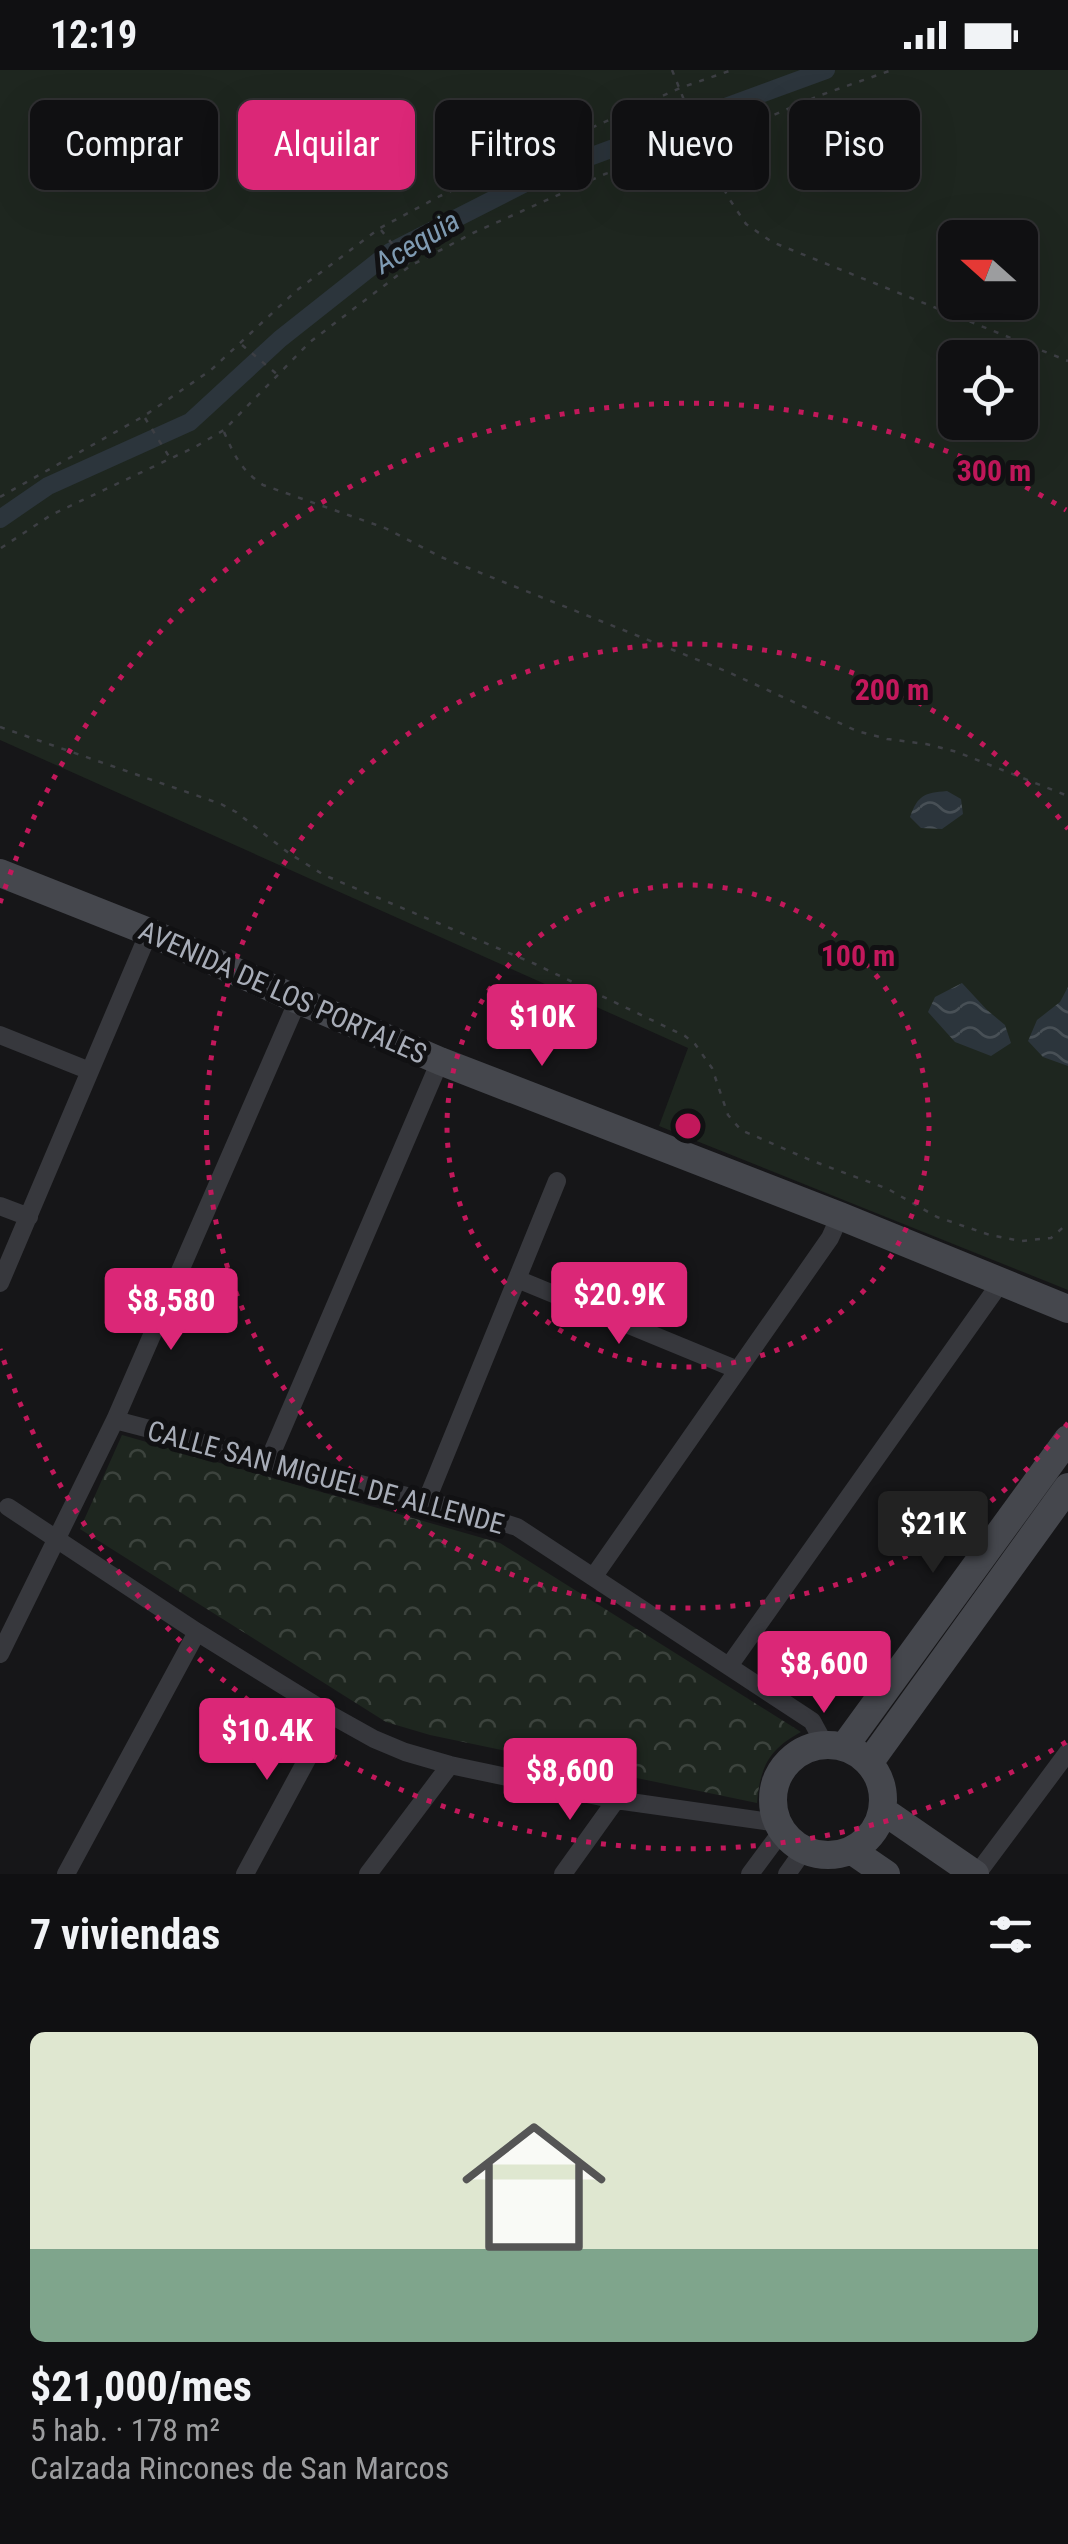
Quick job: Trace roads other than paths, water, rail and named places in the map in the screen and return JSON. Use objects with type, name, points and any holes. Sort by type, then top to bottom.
[{"type":"street","name":"AVENIDA DE LOS PORTALES","points":[[0,873],[149,932],[440,1060],[1068,1308]]},
{"type":"street","points":[[0,1283],[149,932]]},
{"type":"street","points":[[0,1654],[115,1420],[298,1000]]},
{"type":"street","points":[[0,1035],[90,1070]]},
{"type":"street","points":[[268,1462],[440,1060]]},
{"type":"street","points":[[426,1502],[557,1181]]},
{"type":"street","points":[[0,1206],[29,1216]]},
{"type":"street","points":[[594,1576],[830,1238],[840,1216]]},
{"type":"street","points":[[517,1279],[738,1370]]},
{"type":"street","points":[[729,1666],[1001,1282]]},
{"type":"street","name":"CALLE SAN MIGUEL DE ALLENDE","points":[[115,1420],[517,1527],[812,1721],[835,1746]]},
{"type":"street","points":[[835,1746],[1068,1439]]},
{"type":"street","points":[[869,1763],[1068,1487]]},
{"type":"street","points":[[8,1507],[331,1715],[405,1752],[616,1800],[780,1827]]},
{"type":"street","points":[[66,1874],[197,1632]]},
{"type":"street","points":[[245,1874],[331,1715]]},
{"type":"street","points":[[835,1746],[858,1754],[869,1763],[881,1785],[882,1810],[871,1834],[851,1850],[836,1854],[819,1854],[795,1845],[780,1827],[772,1800],[779,1773],[799,1753],[812,1747],[835,1746]]},
{"type":"street","points":[[882,1810],[976,1874],[1068,1752]]},
{"type":"street","points":[[368,1874],[450,1764]]},
{"type":"street","points":[[563,1874],[616,1800]]},
{"type":"street","points":[[750,1874],[780,1827]]},
{"type":"street","points":[[787,1874],[804,1850]]},
{"type":"street","points":[[851,1850],[886,1874]]},
{"type":"water","points":[[947,791],[961,799],[963,814],[942,829],[921,828],[910,817],[923,796]]},
{"type":"water","points":[[962,983],[1005,1025],[1011,1043],[991,1056],[955,1042],[928,1012],[935,997]]},
{"type":"water","points":[[1068,987],[1068,1066],[1043,1057],[1028,1041],[1037,1020],[1060,1002]]},
{"type":"waterway","name":"Acequia","points":[[0,519],[48,486],[190,422],[280,339],[390,252],[543,174],[826,70]]}]
